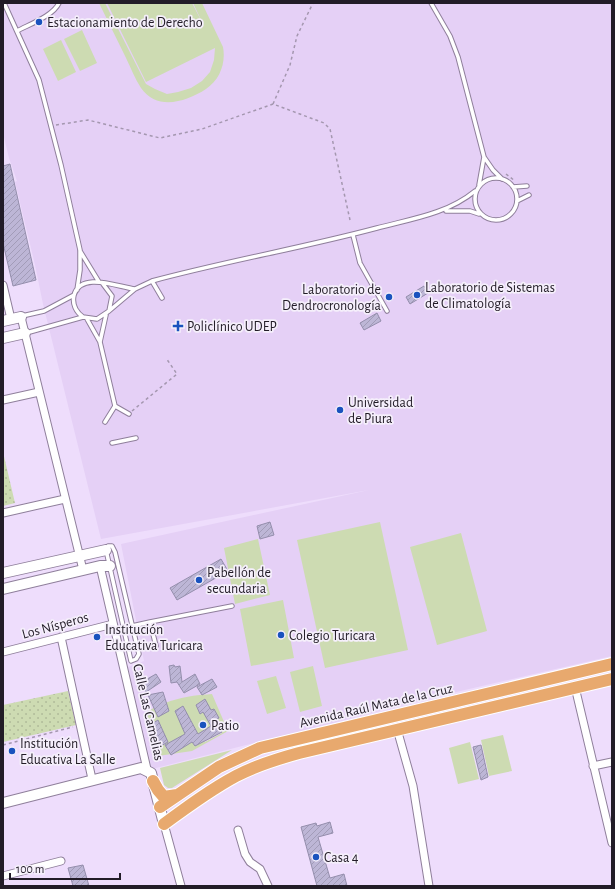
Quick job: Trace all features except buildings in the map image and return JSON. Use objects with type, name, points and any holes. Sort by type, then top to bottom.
[{"type":"main road","name":"Avenida Raúl Mata de la Cruz","points":[[160,807],[219,767],[260,748],[612,664]]},
{"type":"main road","name":"Avenida Raúl Mata de la Cruz","points":[[164,824],[210,791],[236,776],[265,763],[299,753],[397,729],[612,679]]},
{"type":"main road","points":[[153,780],[164,798],[180,793]]},
{"type":"street","points":[[3,285],[12,319],[25,333],[83,570]]},
{"type":"street","points":[[3,338],[25,333]]},
{"type":"street","points":[[3,400],[39,392]]},
{"type":"street","points":[[3,513],[65,499]]},
{"type":"street","points":[[3,574],[79,555],[106,550]]},
{"type":"street","points":[[3,589],[105,566]]},
{"type":"street","name":"Calle Las Camelias","points":[[105,566],[114,624],[147,770],[151,773],[181,886]]},
{"type":"street","name":"Los Nísperos","points":[[3,652],[114,624]]},
{"type":"street","points":[[61,637],[92,780]]},
{"type":"street","points":[[575,687],[588,759],[593,766],[610,826],[612,843]]},
{"type":"street","points":[[397,729],[413,786],[429,886]]},
{"type":"street","points":[[593,766],[612,762]]},
{"type":"street","points":[[3,803],[141,768],[147,770]]},
{"type":"street","points":[[238,830],[245,854],[250,862],[260,869],[268,886]]},
{"type":"street","points":[[3,876],[61,861]]},
{"type":"lane","points":[[4,3],[39,80],[51,126],[80,250],[80,270],[74,295],[76,310],[87,319],[97,319],[106,315]]},
{"type":"lane","points":[[17,31],[44,16],[57,7],[59,3]]},
{"type":"lane","points":[[431,3],[450,36],[458,57],[484,157],[502,179],[513,187],[517,202]]},
{"type":"lane","points":[[100,342],[106,315],[135,289],[152,281],[445,211],[462,202],[475,191],[479,185],[484,157]]},
{"type":"lane","points":[[479,185],[492,178],[502,179]]},
{"type":"lane","points":[[513,187],[527,186]]},
{"type":"lane","points":[[475,191],[475,206],[480,214]]},
{"type":"lane","points":[[445,211],[470,211],[480,214],[490,220],[502,220],[512,213],[517,202],[528,195]]},
{"type":"lane","points":[[353,234],[360,263],[387,311]]},
{"type":"lane","points":[[80,250],[99,282]]},
{"type":"lane","points":[[152,281],[162,298]]},
{"type":"lane","points":[[76,290],[84,283],[99,282],[135,289]]},
{"type":"lane","points":[[103,284],[112,296],[109,311]]},
{"type":"lane","points":[[12,319],[44,311],[74,295]]},
{"type":"lane","points":[[25,333],[83,317]]},
{"type":"lane","points":[[87,319],[100,342],[115,406],[105,422]]},
{"type":"lane","points":[[115,406],[129,414]]},
{"type":"lane","points":[[112,443],[136,438]]},
{"type":"lane","points":[[108,546],[112,546],[115,552],[139,654],[136,660],[131,661],[105,566],[106,550],[108,546]]},
{"type":"lane","points":[[132,626],[232,606]]},
{"type":"lane","points":[[150,622],[156,646]]},
{"type":"path","points":[[272,104],[290,66],[297,36],[313,3]]},
{"type":"path","points":[[51,126],[88,120],[160,138],[202,129],[272,104],[324,123],[330,129],[350,220]]},
{"type":"path","points":[[129,414],[176,374],[166,358]]},
{"type":"path","points":[[3,744],[81,725]]},
{"type":"shaded area","name":"Universidad de Piura","points":[[3,3],[612,3],[612,656],[439,696],[152,769],[128,667],[144,661],[121,544],[369,490],[101,539],[43,304],[15,182],[17,181],[9,158],[3,133]]},
{"type":"green space","points":[[99,3],[105,3],[146,84],[167,94],[191,88],[202,81],[210,72],[214,60],[215,48],[146,82],[107,3],[192,3],[203,24],[193,3],[202,3],[223,47],[224,53],[223,65],[215,81],[206,89],[190,98],[172,102],[155,100],[141,88]]},
{"type":"green space","points":[[82,30],[97,63],[80,71],[64,39]]},
{"type":"green space","points":[[61,40],[76,72],[58,81],[43,49]]},
{"type":"green space","points":[[3,452],[15,503],[3,506]]},
{"type":"green space","points":[[380,522],[408,650],[325,668],[297,540]]},
{"type":"green space","points":[[461,533],[487,631],[437,645],[410,547]]},
{"type":"green space","points":[[258,539],[270,595],[235,604],[224,548]]},
{"type":"green space","points":[[283,600],[294,658],[251,666],[240,609]]},
{"type":"green space","points":[[313,666],[322,706],[300,712],[290,672]]},
{"type":"green space","points":[[276,676],[286,708],[267,714],[257,681]]},
{"type":"green space","points":[[68,691],[76,725],[3,742],[3,705]]},
{"type":"green space","name":"Patio","points":[[212,694],[228,731],[192,751],[173,754],[187,745],[182,736],[165,745],[170,754],[158,756],[148,724],[146,712],[170,701]],"holes":[[[217,723],[222,733],[205,742],[200,733]]]},
{"type":"green space","points":[[503,735],[512,771],[489,776],[481,740]]},
{"type":"green space","points":[[470,742],[479,779],[458,784],[449,748]]},
{"type":"green space","points":[[232,750],[172,788],[168,788],[164,785],[160,768]]},
{"type":"place","name":"Estacionamiento de Derecho","points":[[39,22]]},
{"type":"place","name":"Laboratorio de Sistemas de Climatología","points":[[417,295]]},
{"type":"place","name":"Laboratorio de Dendrocronología","points":[[389,297]]},
{"type":"place","name":"Policlínico UDEP","points":[[178,326]]},
{"type":"place","name":"Universidad de Piura","points":[[340,410]]},
{"type":"place","name":"Pabellón de secundaria","points":[[199,580]]},
{"type":"place","name":"Colegio Turicara","points":[[281,635]]},
{"type":"place","name":"Institución Educativa Turicara","points":[[97,637]]},
{"type":"place","name":"Patio","points":[[203,725]]},
{"type":"place","name":"Institución Educativa La Salle","points":[[12,751]]},
{"type":"place","name":"Casa 4","points":[[316,857]]}]
